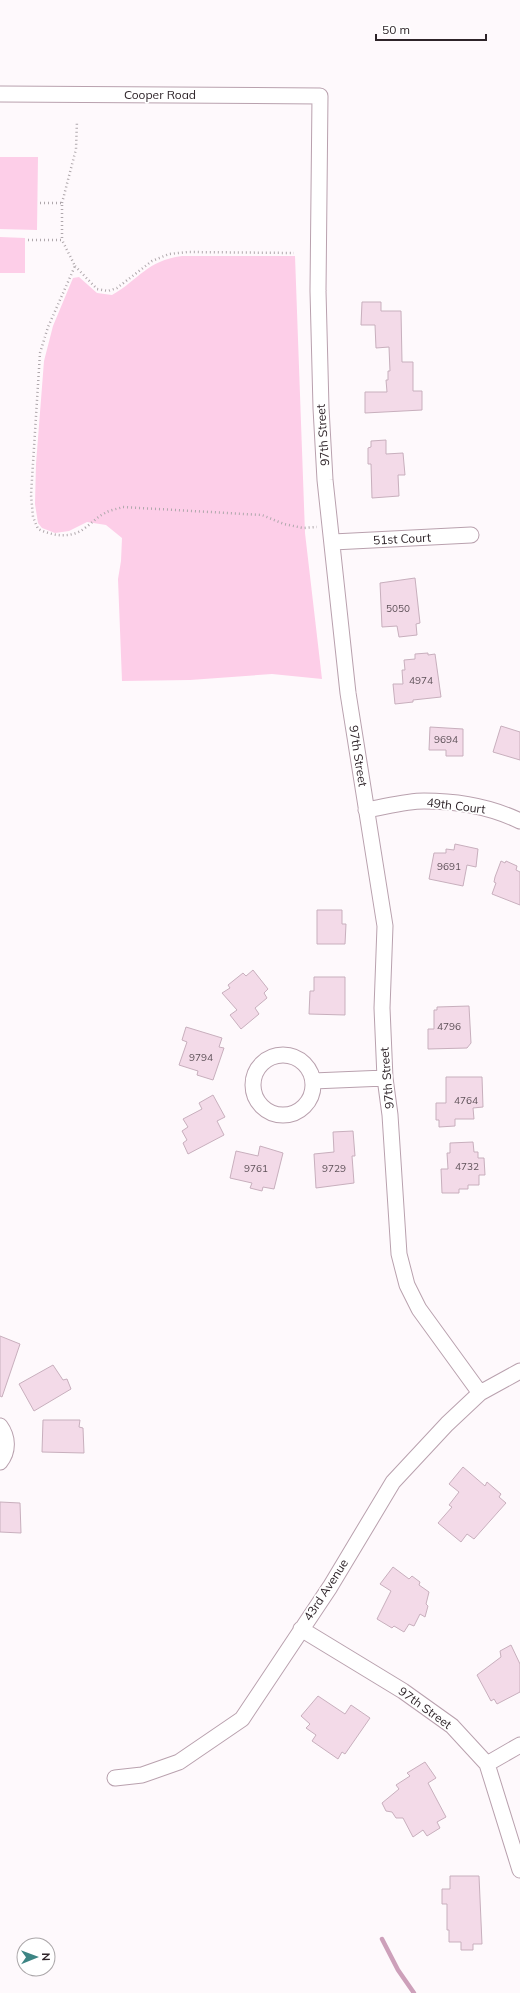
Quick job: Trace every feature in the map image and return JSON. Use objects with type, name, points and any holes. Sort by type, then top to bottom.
[{"type":"street","name":"Cooper Road","points":[[0,94],[320,96]]},
{"type":"street","name":"97th Street","points":[[320,96],[318,291],[320,408],[325,480],[333,542],[348,693],[385,926],[382,1008],[385,1078],[390,1115],[399,1254],[407,1285],[420,1309],[480,1393]]},
{"type":"street","name":"51st Court","points":[[333,542],[471,535]]},
{"type":"street","name":"49th Court","points":[[366,810],[423,801],[462,804],[490,809],[520,821]]},
{"type":"street","points":[[277,1055],[291,1056],[304,1064],[310,1072],[313,1081],[309,1100],[302,1108],[294,1113],[284,1115],[274,1114],[265,1110],[258,1102],[254,1094],[253,1083],[255,1074],[260,1066],[268,1059],[277,1055]]},
{"type":"street","points":[[313,1081],[385,1078]]},
{"type":"street","name":"43rd Avenue","points":[[115,1778],[142,1776],[180,1762],[242,1719],[330,1587],[393,1482],[447,1424],[480,1393],[520,1371]]},
{"type":"street","points":[[0,1426],[5,1432],[7,1442],[6,1452],[0,1462]]},
{"type":"street","name":"97th Street","points":[[301,1629],[403,1691],[452,1726],[487,1764],[520,1870]]},
{"type":"street","points":[[487,1764],[520,1745]]},
{"type":"path","points":[[77,121],[76,149],[62,203],[62,240],[75,266],[97,289],[108,291],[117,288],[152,261],[169,254],[188,252],[294,253]]},
{"type":"path","points":[[40,203],[62,203]]},
{"type":"path","points":[[28,240],[62,240]]},
{"type":"path","points":[[75,266],[48,327],[40,353],[31,495],[33,517],[38,529],[58,536],[70,534],[84,529],[94,520],[107,512],[123,507],[262,515],[284,524],[303,528],[321,527]]},
{"type":"shaded area","points":[[0,157],[38,157],[37,230],[0,229]]},
{"type":"shaded area","points":[[0,237],[25,238],[25,273],[0,273]]},
{"type":"shaded area","points":[[182,256],[295,256],[305,533],[322,679],[272,674],[190,680],[122,681],[118,579],[121,561],[122,538],[106,525],[87,522],[69,531],[55,533],[42,528],[38,523],[35,504],[36,464],[44,361],[53,326],[73,278],[79,277],[97,293],[112,295],[151,266],[170,258]]},
{"type":"building","points":[[362,302],[381,302],[381,311],[401,311],[402,362],[413,362],[413,391],[422,391],[422,410],[365,413],[365,392],[387,392],[386,380],[388,380],[388,371],[390,371],[389,347],[376,348],[375,325],[361,325]]},
{"type":"building","points":[[386,440],[386,454],[403,453],[405,475],[398,475],[399,496],[372,498],[371,464],[368,464],[368,448],[371,447],[371,441]]},
{"type":"building","points":[[415,578],[420,623],[416,624],[417,635],[399,637],[397,626],[382,627],[380,583]]},
{"type":"building","points":[[428,653],[428,655],[435,654],[441,697],[413,700],[413,702],[395,704],[393,684],[403,684],[402,670],[405,670],[404,660],[415,659],[415,654]]},
{"type":"building","points":[[501,726],[520,732],[520,760],[493,752]]},
{"type":"building","points":[[430,727],[463,729],[463,756],[446,756],[446,750],[429,750]]},
{"type":"building","points":[[455,844],[478,849],[476,867],[467,865],[463,886],[429,879],[434,853],[446,853],[446,849],[454,850]]},
{"type":"building","points":[[501,861],[505,863],[506,861],[517,866],[516,870],[520,872],[520,905],[492,894],[496,883],[494,882],[495,877]]},
{"type":"building","points":[[317,910],[342,910],[342,924],[346,924],[345,944],[317,944]]},
{"type":"building","points":[[253,970],[268,989],[264,993],[267,998],[255,1008],[259,1014],[241,1029],[230,1015],[237,1010],[222,993],[230,988],[228,985],[243,973],[246,976]]},
{"type":"building","points":[[314,977],[345,977],[345,1015],[309,1014],[310,991],[314,991]]},
{"type":"building","points":[[469,1006],[471,1043],[467,1048],[428,1049],[428,1029],[434,1029],[434,1010],[437,1010],[437,1007]]},
{"type":"building","points":[[186,1027],[222,1038],[219,1047],[224,1048],[213,1080],[197,1075],[198,1071],[179,1065],[187,1042],[182,1040]]},
{"type":"building","points":[[446,1077],[482,1077],[483,1107],[473,1108],[474,1119],[455,1119],[455,1126],[439,1127],[439,1120],[436,1120],[436,1103],[446,1103]]},
{"type":"building","points":[[213,1095],[225,1117],[217,1121],[224,1135],[188,1154],[183,1143],[187,1140],[182,1131],[188,1127],[183,1119],[202,1109],[199,1103]]},
{"type":"building","points":[[353,1131],[355,1156],[352,1156],[354,1183],[316,1188],[314,1154],[334,1152],[333,1132]]},
{"type":"building","points":[[473,1142],[474,1152],[478,1152],[478,1158],[484,1158],[485,1175],[479,1175],[479,1185],[468,1185],[468,1189],[459,1189],[459,1193],[442,1193],[441,1169],[448,1169],[447,1153],[450,1153],[450,1143]]},
{"type":"building","points":[[260,1146],[283,1153],[274,1189],[263,1187],[262,1191],[250,1188],[252,1183],[230,1178],[236,1151],[258,1156]]},
{"type":"building","points":[[0,1336],[20,1344],[2,1397],[0,1396]]},
{"type":"building","points":[[53,1365],[63,1380],[67,1379],[71,1389],[34,1411],[19,1384]]},
{"type":"building","points":[[43,1420],[80,1420],[79,1427],[83,1428],[84,1453],[42,1452]]},
{"type":"building","points":[[463,1467],[485,1486],[487,1482],[501,1494],[499,1497],[506,1503],[474,1539],[467,1534],[461,1542],[438,1523],[452,1507],[449,1505],[459,1492],[449,1484]]},
{"type":"building","points":[[0,1502],[20,1503],[21,1533],[0,1532]]},
{"type":"building","points":[[393,1567],[409,1579],[412,1576],[420,1582],[419,1585],[429,1592],[426,1604],[428,1606],[425,1617],[420,1614],[414,1626],[409,1624],[404,1632],[394,1626],[392,1628],[377,1619],[391,1591],[380,1584]]},
{"type":"building","points":[[511,1645],[520,1664],[520,1692],[497,1704],[494,1699],[491,1701],[477,1675],[501,1657],[500,1651]]},
{"type":"building","points":[[318,1696],[345,1714],[351,1705],[370,1718],[345,1754],[342,1752],[338,1759],[312,1741],[316,1735],[306,1728],[310,1724],[301,1716]]},
{"type":"building","points":[[425,1762],[436,1778],[428,1783],[446,1817],[437,1822],[440,1828],[427,1836],[423,1830],[413,1837],[403,1818],[396,1818],[392,1812],[386,1811],[382,1803],[399,1789],[396,1785],[410,1776],[407,1773]]},
{"type":"building","points":[[450,1876],[479,1876],[482,1944],[473,1944],[473,1950],[461,1950],[461,1942],[449,1942],[449,1930],[447,1930],[447,1904],[442,1904],[442,1889],[450,1889]]},
{"type":"waterway","points":[[382,1939],[398,1970],[414,1993]]}]
